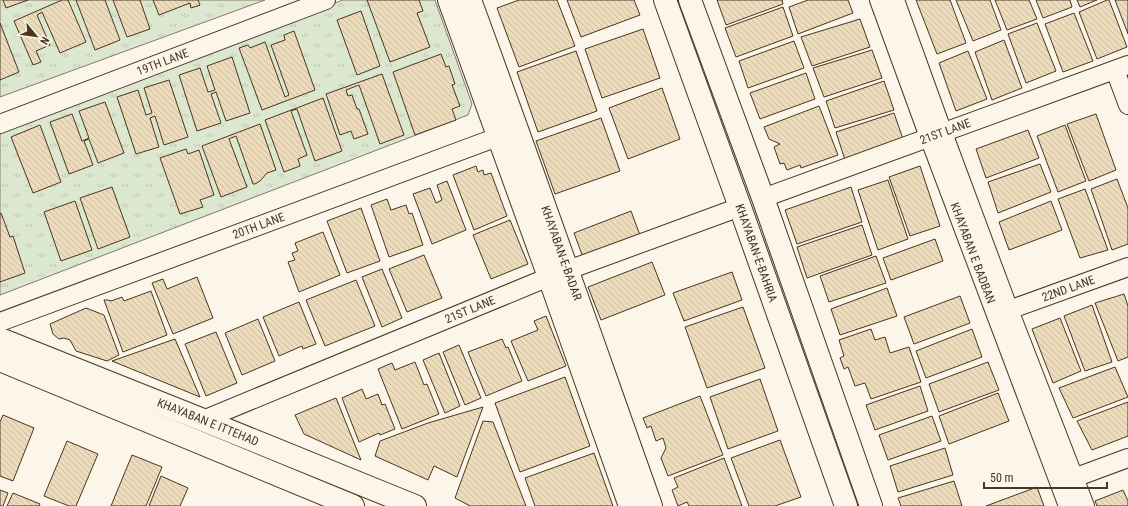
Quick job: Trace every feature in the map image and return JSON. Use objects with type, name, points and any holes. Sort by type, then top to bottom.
[{"type":"main road","name":"KHAYABAN-E-BADAR","points":[[449,0],[508,133]]},
{"type":"main road","name":"KHAYABAN-E-BADAR","points":[[470,0],[508,133],[558,274],[630,506]]},
{"type":"main road","name":"KHAYABAN-E-BAHRIA","points":[[665,0],[846,506]]},
{"type":"main road","name":"KHAYABAN-E-BAHRIA","points":[[690,0],[763,198],[871,506]]},
{"type":"main road","name":"KHAYABAN-E-BADAR","points":[[558,274],[652,506]]},
{"type":"main road","name":"KHAYABAN E ITTEHAD","points":[[0,339],[415,506]]},
{"type":"main road","name":"KHAYABAN E ITTEHAD","points":[[0,360],[353,506]]},
{"type":"street","name":"19TH LANE","points":[[0,124],[326,0]]},
{"type":"street","name":"KHAYABAN E BADBAN","points":[[879,0],[1009,310],[1068,481],[1068,506]]},
{"type":"street","name":"KHAYABAN E BADBAN","points":[[896,0],[936,135],[1068,481],[1085,506]]},
{"type":"street","name":"21ST LANE","points":[[763,198],[1122,68]]},
{"type":"street","points":[[1122,68],[1128,105]]},
{"type":"street","name":"20TH LANE","points":[[0,322],[508,133]]},
{"type":"street","name":"21ST LANE","points":[[203,420],[558,274],[740,207]]},
{"type":"street","name":"22ND LANE","points":[[1009,310],[1128,267]]},
{"type":"street","points":[[1068,481],[1128,458]]},
{"type":"green space","points":[[0,0],[265,0],[0,97]]},
{"type":"green space","points":[[343,0],[435,0],[472,104],[468,115],[0,295],[0,125]]},
{"type":"building","points":[[3,0],[28,0],[6,8]]},
{"type":"building","points":[[62,0],[68,0],[86,42],[60,53],[42,12],[37,15],[50,45],[36,51],[41,62],[33,65],[14,21]]},
{"type":"building","points":[[76,0],[105,0],[120,40],[95,50]]},
{"type":"building","points":[[113,0],[140,0],[150,29],[127,37]]},
{"type":"building","points":[[153,0],[198,0],[200,5],[191,8],[190,3],[159,15]]},
{"type":"building","points":[[367,0],[419,0],[423,11],[417,13],[430,47],[390,62]]},
{"type":"building","points":[[519,0],[557,0],[575,46],[519,67],[497,8]]},
{"type":"building","points":[[567,0],[634,0],[640,15],[581,37]]},
{"type":"building","points":[[717,0],[782,0],[783,4],[726,25]]},
{"type":"building","points":[[808,0],[848,0],[853,13],[798,34],[789,7]]},
{"type":"building","points":[[916,0],[950,0],[966,43],[937,54]]},
{"type":"building","points":[[956,0],[990,0],[1001,30],[973,41]]},
{"type":"building","points":[[995,0],[1029,0],[1037,19],[1007,30]]},
{"type":"building","points":[[1036,0],[1070,0],[1072,7],[1043,18]]},
{"type":"building","points":[[1077,0],[1097,0],[1080,7]]},
{"type":"building","points":[[1109,0],[1127,47],[1097,59],[1079,12]]},
{"type":"building","points":[[1115,0],[1128,0],[1128,34]]},
{"type":"building","points":[[783,7],[793,36],[736,57],[725,28]]},
{"type":"building","points":[[361,11],[380,66],[357,75],[337,20]]},
{"type":"building","points":[[1074,13],[1093,61],[1063,72],[1045,24]]},
{"type":"building","points":[[860,19],[870,47],[812,66],[801,37]]},
{"type":"building","points":[[0,23],[19,72],[0,80]]},
{"type":"building","points":[[1037,23],[1056,71],[1026,83],[1008,34]]},
{"type":"building","points":[[643,29],[660,78],[602,98],[585,49]]},
{"type":"building","points":[[294,31],[315,90],[262,110],[239,48],[248,45],[250,48],[265,42],[285,97],[289,95],[271,45],[285,40],[284,35]]},
{"type":"building","points":[[1004,40],[1022,88],[992,100],[975,52]]},
{"type":"building","points":[[794,41],[804,68],[748,88],[739,61]]},
{"type":"building","points":[[872,50],[882,78],[824,97],[813,68]]},
{"type":"building","points":[[576,51],[597,111],[538,132],[517,72]]},
{"type":"building","points":[[968,51],[987,99],[956,111],[939,63]]},
{"type":"building","points":[[441,54],[446,67],[449,66],[455,84],[452,85],[460,106],[452,109],[456,120],[415,135],[393,72]]},
{"type":"building","points":[[232,57],[250,113],[226,121],[216,92],[211,94],[221,123],[197,131],[179,75],[200,68],[208,92],[215,90],[207,66]]},
{"type":"building","points":[[806,73],[815,99],[760,119],[750,93]]},
{"type":"building","points":[[382,74],[404,135],[380,144],[359,85],[346,90],[348,96],[352,95],[357,109],[359,109],[368,134],[354,139],[351,131],[340,135],[326,94]]},
{"type":"building","points":[[169,80],[188,137],[164,145],[155,116],[150,118],[159,147],[136,154],[117,97],[138,90],[146,115],[152,113],[144,88]]},
{"type":"building","points":[[884,81],[894,110],[835,128],[826,101]]},
{"type":"building","points":[[662,88],[680,139],[628,159],[609,108]]},
{"type":"building","points":[[323,98],[342,151],[315,161],[297,109],[291,111],[307,155],[298,159],[300,166],[284,172],[265,120]]},
{"type":"building","points":[[105,102],[124,153],[98,163],[89,139],[84,141],[93,165],[69,174],[50,122],[72,114],[82,141],[89,138],[79,111]]},
{"type":"building","points":[[819,106],[838,155],[801,168],[800,165],[787,170],[784,163],[780,164],[774,147],[780,144],[769,139],[764,127]]},
{"type":"building","points":[[894,113],[904,142],[845,160],[836,132]]},
{"type":"building","points":[[1096,114],[1116,170],[1089,181],[1067,124]]},
{"type":"building","points":[[601,118],[620,171],[555,194],[536,141]]},
{"type":"building","points":[[260,124],[276,170],[267,173],[260,181],[253,184],[236,136],[229,139],[247,187],[221,197],[202,146]]},
{"type":"building","points":[[40,125],[61,182],[33,193],[11,137]]},
{"type":"building","points":[[1065,125],[1086,181],[1058,192],[1037,136]]},
{"type":"building","points":[[1028,130],[1039,158],[986,178],[976,149]]},
{"type":"building","points":[[186,149],[188,154],[199,150],[214,195],[200,200],[203,207],[180,214],[160,158]]},
{"type":"building","points":[[1040,164],[1051,192],[998,213],[988,182]]},
{"type":"building","points":[[476,166],[478,172],[483,170],[484,175],[491,173],[507,216],[474,230],[453,175]]},
{"type":"building","points":[[920,166],[940,226],[910,236],[889,177]]},
{"type":"building","points":[[1117,179],[1128,208],[1128,244],[1112,250],[1091,189]]},
{"type":"building","points":[[888,180],[908,239],[878,250],[858,190]]},
{"type":"building","points":[[447,181],[466,230],[432,244],[413,194],[430,188],[436,203],[442,200],[437,185]]},
{"type":"building","points":[[112,187],[130,237],[98,249],[80,198]]},
{"type":"building","points":[[851,187],[862,222],[797,244],[785,210]]},
{"type":"building","points":[[1085,189],[1108,250],[1080,258],[1058,199]]},
{"type":"building","points":[[387,199],[391,210],[406,205],[409,214],[412,213],[423,245],[389,257],[371,205]]},
{"type":"building","points":[[75,201],[92,250],[61,261],[44,212]]},
{"type":"building","points":[[1051,201],[1062,230],[1009,250],[999,222]]},
{"type":"building","points":[[361,208],[380,261],[347,273],[327,221]]},
{"type":"building","points":[[631,211],[641,238],[584,260],[574,233]]},
{"type":"building","points":[[1,213],[10,237],[13,236],[25,273],[0,282],[0,214]]},
{"type":"building","points":[[510,220],[528,264],[491,279],[473,235]]},
{"type":"building","points":[[862,225],[872,255],[807,278],[797,247]]},
{"type":"building","points":[[323,232],[340,275],[299,292],[288,262],[295,260],[292,253],[298,251],[295,243]]},
{"type":"building","points":[[935,239],[943,261],[891,280],[883,258]]},
{"type":"building","points":[[424,255],[442,298],[407,312],[389,269]]},
{"type":"building","points":[[876,256],[886,283],[829,302],[820,276]]},
{"type":"building","points":[[652,262],[665,295],[601,320],[588,287]]},
{"type":"building","points":[[382,269],[402,318],[382,327],[362,277]]},
{"type":"building","points":[[732,272],[742,300],[684,321],[673,293]]},
{"type":"building","points":[[197,277],[213,318],[173,334],[152,283],[163,279],[167,289]]},
{"type":"building","points":[[356,280],[375,326],[325,346],[306,300]]},
{"type":"building","points":[[887,288],[897,316],[840,335],[831,309]]},
{"type":"building","points":[[151,291],[167,335],[123,352],[104,300],[111,301],[122,297],[124,301]]},
{"type":"building","points":[[1124,294],[1128,306],[1128,357],[1118,361],[1095,303]]},
{"type":"building","points":[[960,296],[970,323],[914,344],[904,317]]},
{"type":"building","points":[[299,302],[316,344],[303,349],[302,346],[279,356],[263,317]]},
{"type":"building","points":[[1092,305],[1112,362],[1085,371],[1064,316]]},
{"type":"building","points":[[743,307],[765,368],[707,388],[685,327]]},
{"type":"building","points":[[86,308],[104,315],[119,355],[107,361],[76,351],[70,340],[64,338],[59,339],[53,334],[50,324]]},
{"type":"building","points":[[546,316],[566,366],[528,381],[511,341],[538,330],[534,321]]},
{"type":"building","points":[[1060,318],[1081,371],[1053,383],[1032,329]]},
{"type":"building","points":[[258,319],[275,361],[242,375],[225,333]]},
{"type":"building","points":[[871,329],[875,340],[885,337],[890,353],[909,347],[921,382],[871,399],[865,383],[855,386],[848,367],[844,369],[840,358],[844,356],[839,340]]},
{"type":"building","points":[[972,329],[982,357],[926,378],[916,351]]},
{"type":"building","points":[[216,332],[237,383],[206,396],[185,344]]},
{"type":"building","points":[[175,339],[200,397],[112,361]]},
{"type":"building","points":[[502,339],[506,348],[508,347],[522,381],[486,396],[468,352]]},
{"type":"building","points":[[459,345],[481,398],[465,405],[443,352]]},
{"type":"building","points":[[439,353],[460,406],[445,413],[423,360]]},
{"type":"building","points":[[415,362],[424,385],[427,384],[439,414],[402,429],[378,369],[392,363],[395,370]]},
{"type":"building","points":[[988,362],[999,390],[939,412],[929,384]]},
{"type":"building","points":[[1115,367],[1128,397],[1073,418],[1059,388]]},
{"type":"building","points":[[565,377],[590,446],[520,472],[495,403]]},
{"type":"building","points":[[760,379],[778,431],[728,449],[710,397]]},
{"type":"building","points":[[920,386],[928,411],[875,430],[866,405]]},
{"type":"building","points":[[362,389],[366,399],[378,394],[382,405],[385,404],[395,429],[380,435],[379,433],[359,442],[342,398]]},
{"type":"building","points":[[998,393],[1009,421],[949,444],[939,416]]},
{"type":"building","points":[[700,396],[723,455],[668,476],[661,458],[666,448],[663,438],[656,441],[651,426],[647,428],[643,418]]},
{"type":"building","points":[[336,398],[361,460],[304,434],[295,415]]},
{"type":"building","points":[[1128,402],[1128,436],[1092,450],[1077,421]]},
{"type":"building","points":[[483,407],[457,477],[434,466],[428,480],[375,456],[380,441],[428,423]]},
{"type":"building","points":[[3,415],[34,428],[13,481],[0,476],[0,422]]},
{"type":"building","points":[[932,416],[941,441],[888,460],[879,435]]},
{"type":"building","points":[[483,421],[493,422],[526,506],[470,506],[455,498]]},
{"type":"building","points":[[780,440],[801,497],[775,506],[749,506],[731,458]]},
{"type":"building","points":[[67,441],[98,454],[76,506],[69,506],[44,496]]},
{"type":"building","points":[[945,448],[953,475],[898,492],[890,466]]},
{"type":"building","points":[[594,453],[613,506],[535,506],[525,478]]},
{"type":"building","points":[[132,455],[162,467],[146,506],[111,506]]},
{"type":"building","points":[[724,458],[742,506],[689,506],[687,502],[678,506],[672,490],[678,487],[674,478]]},
{"type":"building","points":[[161,476],[188,488],[180,506],[149,506]]},
{"type":"building","points":[[954,481],[962,506],[901,506],[898,498]]},
{"type":"building","points":[[1037,487],[1044,506],[986,506]]},
{"type":"building","points":[[0,490],[8,493],[3,506],[0,506]]},
{"type":"building","points":[[1123,490],[1128,501],[1128,506],[1097,506],[1095,501]]},
{"type":"building","points":[[13,493],[40,504],[39,506],[7,506]]}]
